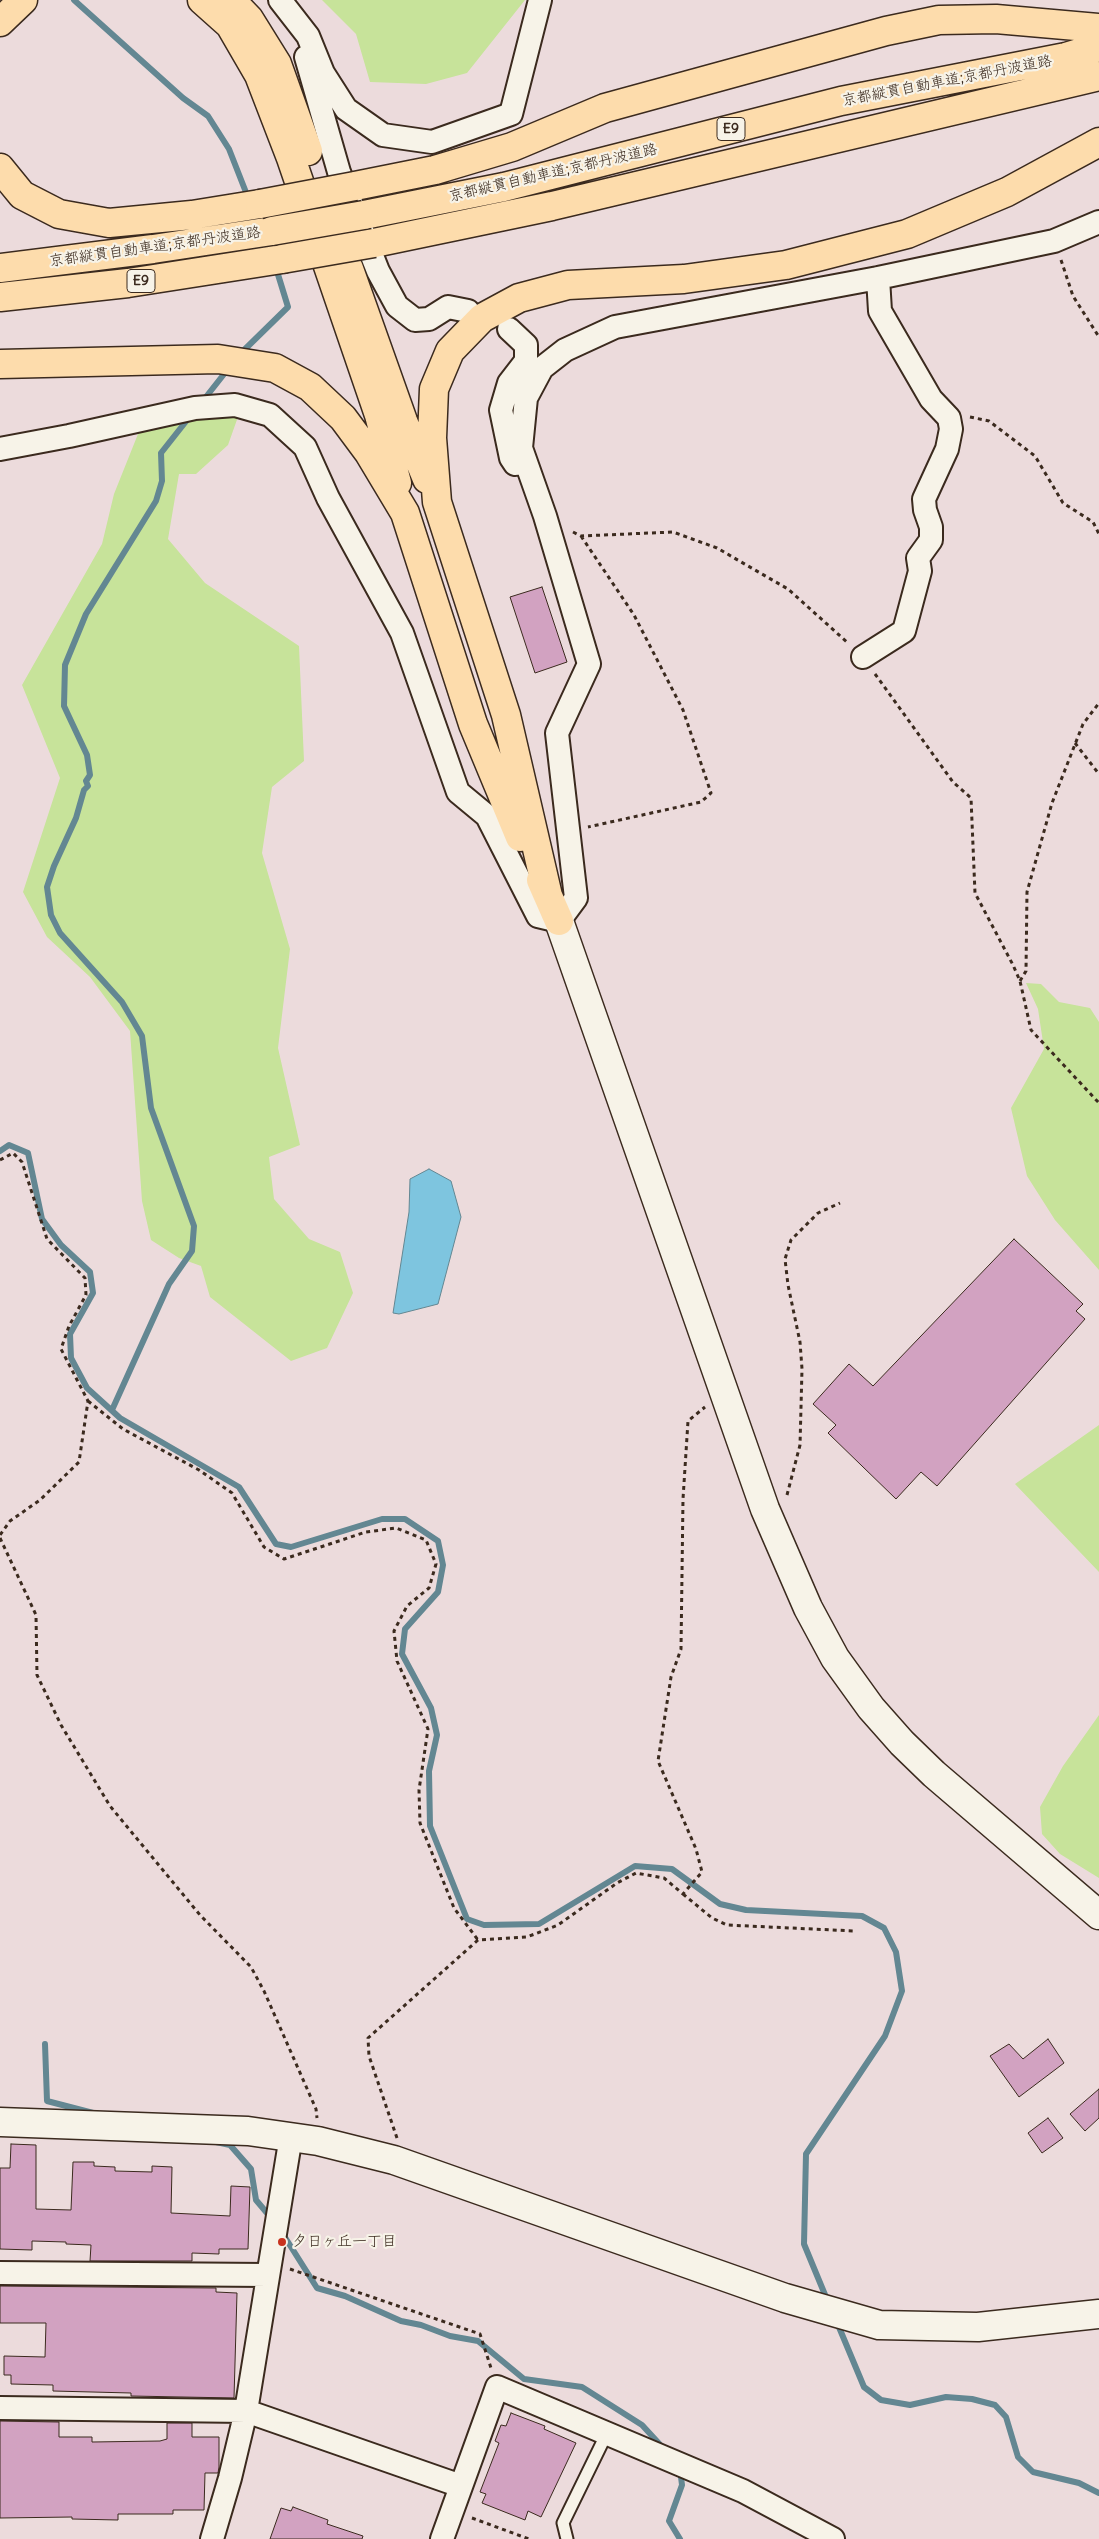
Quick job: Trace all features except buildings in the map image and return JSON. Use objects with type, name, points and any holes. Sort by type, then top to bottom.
[{"type":"highway","points":[[0,22],[23,0]]},
{"type":"highway","points":[[202,0],[230,25],[259,75],[291,158],[379,416],[405,513],[473,724],[515,825],[559,921]]},
{"type":"highway","points":[[231,0],[249,19],[277,64],[403,422],[437,502],[506,715],[548,896]]},
{"type":"highway","points":[[0,168],[22,195],[59,214],[109,223],[192,215],[260,204],[434,170],[512,147],[605,108],[886,30],[939,20],[996,19],[1099,28]]},
{"type":"highway","name":"京都縦貫自動車道;京都丹波道路","points":[[0,268],[153,249],[272,231],[504,187],[841,101],[1066,57],[1099,47]]},
{"type":"highway","name":"京都縦貫自動車道;京都丹波道路","points":[[0,297],[128,283],[374,243],[552,206],[1099,76]]},
{"type":"highway","points":[[437,502],[432,438],[434,389],[450,351],[482,318],[519,298],[568,284],[684,279],[786,265],[907,234],[1008,192],[1099,142]]},
{"type":"highway","points":[[0,364],[218,359],[276,368],[310,387],[343,418],[369,453],[405,513]]},
{"type":"street","points":[[280,0],[308,36],[323,74],[346,109],[384,135],[432,142],[511,114],[540,0]]},
{"type":"street","points":[[308,36],[305,62],[338,172],[378,271],[397,306],[415,320],[429,319],[448,307],[468,311]]},
{"type":"street","points":[[559,921],[576,898],[557,733],[589,664],[545,516],[521,448],[526,398],[542,368],[565,350],[615,327],[878,278],[1054,241],[1099,222]]},
{"type":"street","points":[[863,657],[904,631],[920,571],[918,558],[931,540],[931,528],[925,510],[924,498],[947,449],[951,429],[949,418],[931,399],[880,312],[878,278]]},
{"type":"street","points":[[508,329],[526,345],[526,362],[509,383],[501,410],[511,458],[536,492]]},
{"type":"street","points":[[0,449],[69,436],[194,408],[235,405],[270,415],[305,448],[328,498],[402,633],[458,792],[487,816],[538,916],[559,921]]},
{"type":"street","points":[[559,921],[765,1508],[791,1572],[835,1658],[871,1708],[934,1774],[1099,1915]]},
{"type":"street","points":[[0,2122],[248,2131],[318,2141],[394,2160],[785,2298],[879,2325],[978,2327],[1099,2314]]},
{"type":"street","points":[[212,2539],[230,2478],[246,2410],[291,2136]]},
{"type":"street","points":[[0,2273],[269,2269]]},
{"type":"street","points":[[442,2539],[497,2387],[743,2491],[833,2539]]},
{"type":"street","points":[[0,2408],[246,2410],[462,2486]]},
{"type":"lane","points":[[567,2539],[563,2523],[607,2434]]},
{"type":"path","points":[[1054,241],[1073,296],[1099,337]]},
{"type":"path","points":[[949,418],[968,416],[989,421],[1009,434],[1035,456],[1063,503],[1093,522],[1099,534]]},
{"type":"path","points":[[545,516],[581,536],[634,615],[684,710],[711,792],[701,802],[568,831]]},
{"type":"path","points":[[581,536],[673,532],[717,548],[788,589],[863,657],[953,782],[972,798],[975,893],[1020,981],[1031,1030],[1099,1103]]},
{"type":"path","points":[[1020,981],[1026,972],[1028,892],[1052,803],[1083,724],[1099,703]]},
{"type":"path","points":[[1076,743],[1099,774]]},
{"type":"path","points":[[0,1160],[12,1153],[22,1162],[47,1238],[85,1278],[86,1295],[69,1326],[61,1349],[88,1401],[123,1429],[199,1470],[232,1493],[264,1547],[284,1559],[366,1532],[388,1529],[396,1528],[426,1540],[436,1564],[429,1588],[408,1606],[394,1632],[397,1661],[428,1729],[419,1790],[420,1823],[454,1908],[478,1940]]},
{"type":"path","points":[[785,1499],[800,1445],[802,1369],[800,1342],[788,1286],[785,1259],[791,1240],[818,1214],[840,1203]]},
{"type":"path","points":[[683,1894],[702,1872],[696,1849],[658,1761],[671,1676],[681,1649],[683,1499],[688,1422],[724,1390]]},
{"type":"path","points":[[88,1401],[79,1462],[40,1500],[10,1521],[0,1536],[36,1616],[37,1675],[61,1725],[110,1806],[200,1915],[251,1967],[264,1991],[316,2109],[318,2141]]},
{"type":"path","points":[[394,2160],[398,2134],[369,2056],[368,2038],[478,1940],[527,1937],[558,1925],[617,1883],[636,1873],[664,1878],[712,1918],[727,1925],[855,1931]]},
{"type":"path","points":[[269,2269],[480,2334],[497,2387]]},
{"type":"path","points":[[452,2511],[529,2539]]},
{"type":"green space","points":[[322,0],[525,0],[467,73],[426,84],[370,82],[356,34]]},
{"type":"green space","points":[[239,414],[228,445],[196,474],[179,474],[168,539],[205,583],[299,646],[304,761],[272,787],[262,853],[290,949],[278,1048],[300,1145],[269,1157],[274,1199],[309,1239],[340,1252],[353,1293],[327,1348],[291,1361],[210,1297],[201,1266],[179,1258],[151,1240],[142,1201],[130,1031],[90,977],[47,937],[23,892],[60,778],[22,685],[102,544],[114,494],[142,424]]},
{"type":"green space","points":[[1026,983],[1041,984],[1059,1002],[1090,1008],[1099,1022],[1099,1270],[1055,1220],[1027,1176],[1011,1108],[1044,1049],[1038,1009]]},
{"type":"green space","points":[[1099,1425],[1099,1572],[1015,1484]]},
{"type":"green space","points":[[1099,1715],[1099,1878],[1060,1854],[1042,1834],[1040,1807],[1063,1766]]},
{"type":"water","points":[[429,1169],[451,1181],[461,1217],[438,1304],[399,1314],[393,1313],[409,1212],[410,1179]]},
{"type":"waterway","points":[[74,0],[183,98],[208,116],[229,149],[249,200]]},
{"type":"waterway","points":[[239,355],[288,307],[276,268]]},
{"type":"waterway","points":[[202,402],[228,369]]},
{"type":"waterway","points":[[112,1410],[169,1284],[192,1251],[194,1226],[151,1108],[142,1036],[122,1002],[60,933],[51,915],[47,887],[54,866],[76,818],[84,790],[88,786],[86,781],[90,775],[87,755],[64,706],[65,665],[86,614],[156,501],[162,481],[161,453],[191,415]]},
{"type":"waterway","points":[[0,1151],[9,1145],[28,1153],[42,1219],[61,1245],[90,1272],[93,1293],[70,1334],[71,1358],[87,1388],[120,1418],[239,1487],[276,1544],[291,1547],[382,1519],[405,1519],[438,1541],[443,1565],[438,1592],[405,1629],[402,1654],[431,1708],[437,1735],[429,1771],[430,1826],[467,1919],[484,1925],[539,1924],[635,1866],[672,1869],[720,1904],[746,1910],[862,1916],[884,1928],[896,1952],[902,1991],[885,2036],[806,2154],[804,2244],[828,2302]]},
{"type":"waterway","points":[[45,2044],[47,2101],[97,2114]]},
{"type":"waterway","points":[[216,2142],[230,2145],[251,2169],[256,2200],[272,2219]]},
{"type":"waterway","points":[[281,2231],[317,2288],[345,2296],[401,2321],[421,2325],[450,2336],[478,2341],[524,2379],[582,2387],[642,2425],[665,2450]]},
{"type":"waterway","points":[[836,2320],[864,2387],[881,2400],[910,2405],[946,2397],[972,2399],[995,2405],[1006,2417],[1018,2457],[1033,2472],[1079,2483],[1099,2493]]},
{"type":"waterway","points":[[680,2469],[682,2485],[669,2521],[680,2539]]},
{"type":"place","name":"夕日ヶ丘一丁目","points":[[282,2242]]}]
